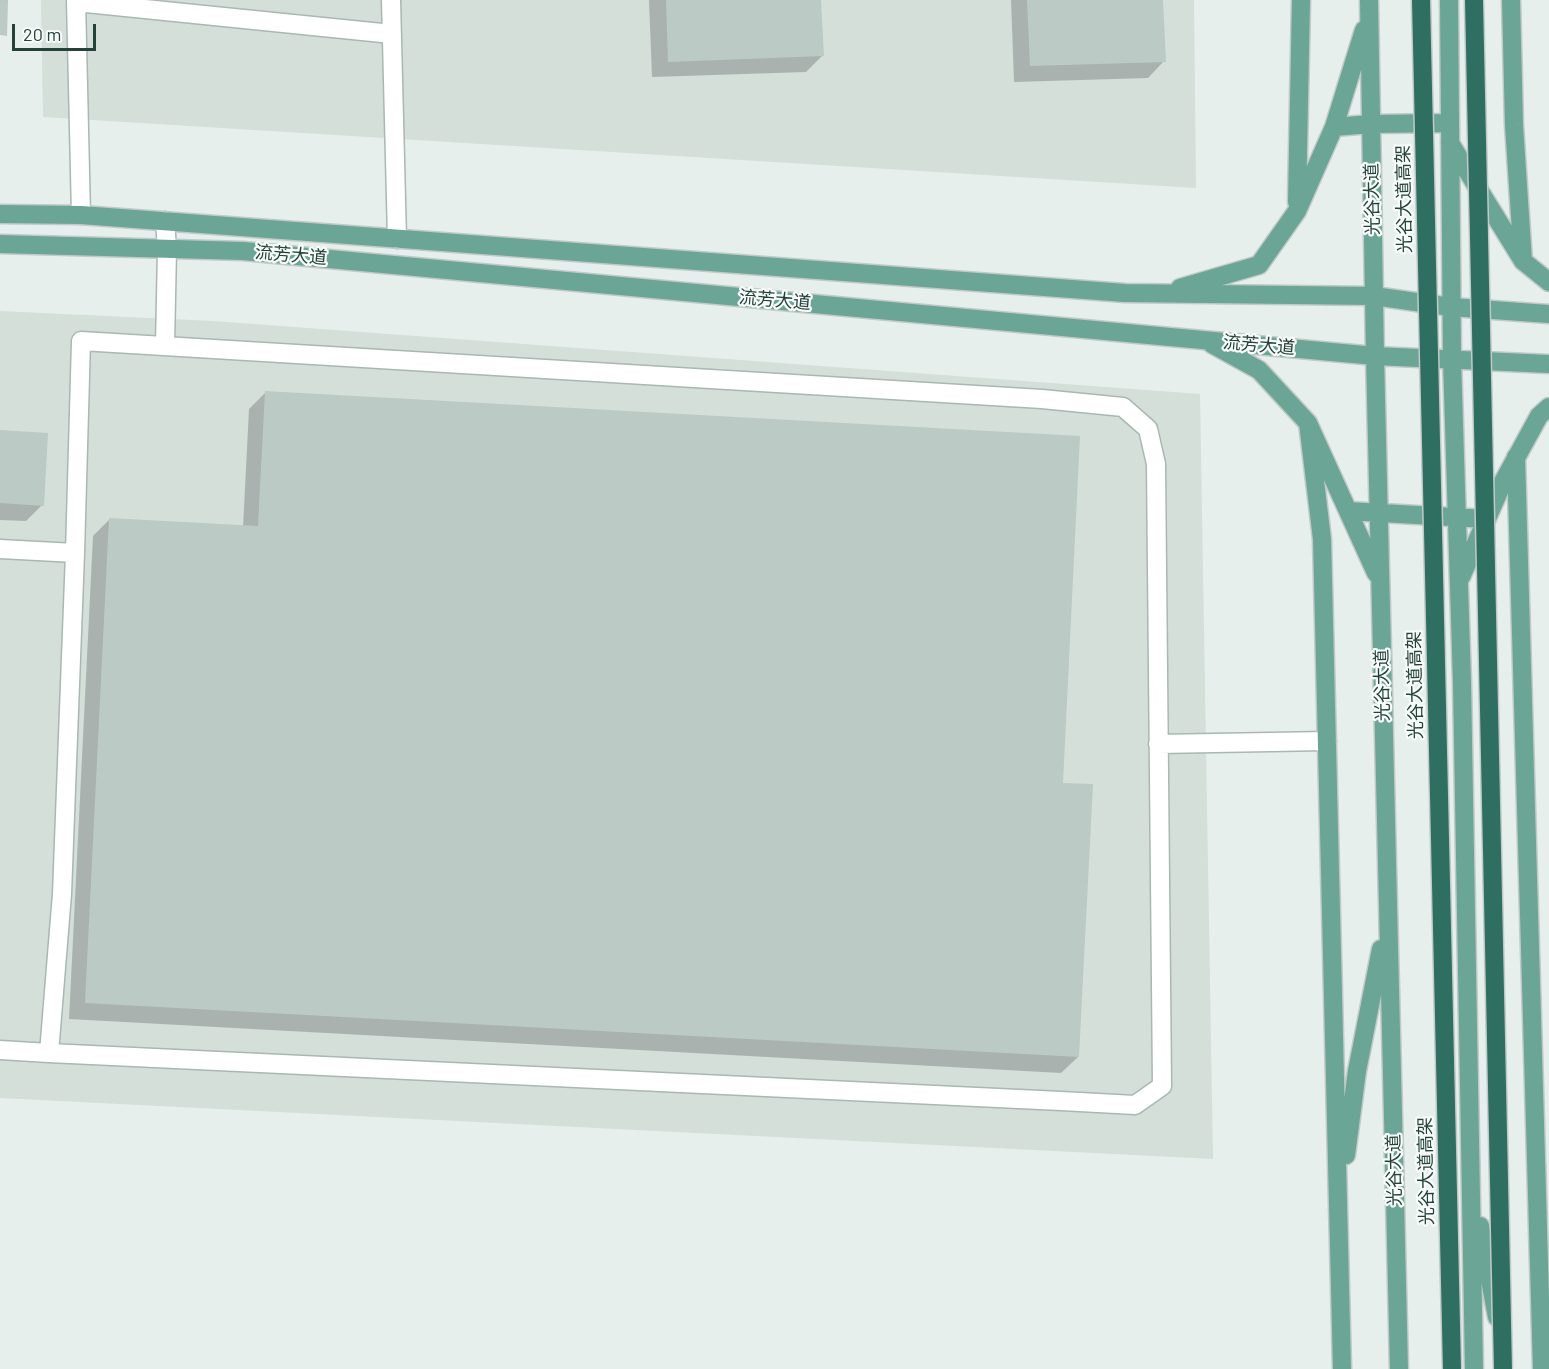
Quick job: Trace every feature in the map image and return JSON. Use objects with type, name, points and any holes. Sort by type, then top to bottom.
[{"type":"highway","name":"光谷大道高架","points":[[1420,0],[1452,1369]]},
{"type":"highway","points":[[1474,0],[1505,1369]]},
{"type":"main road","points":[[1297,211],[1301,0]]},
{"type":"main road","points":[[1449,0],[1451,307],[1463,695],[1474,1369]]},
{"type":"main road","points":[[1511,0],[1514,124],[1523,261]]},
{"type":"main road","points":[[1161,294],[1259,265],[1297,211],[1334,127],[1355,64],[1370,4]]},
{"type":"main road","name":"光谷大道","points":[[1370,4],[1378,513],[1399,1369]]},
{"type":"main road","points":[[1334,127],[1450,123]]},
{"type":"main road","points":[[1450,143],[1523,261],[1549,282]]},
{"type":"main road","name":"流芳大道","points":[[0,214],[81,215],[1125,293],[1374,296],[1451,307],[1549,314]]},
{"type":"main road","name":"流芳大道","points":[[0,244],[243,251],[1375,356],[1549,364]]},
{"type":"main road","points":[[1130,333],[1214,345],[1259,370],[1308,423],[1380,582]]},
{"type":"main road","points":[[1459,581],[1503,480],[1539,416],[1549,407]]},
{"type":"main road","points":[[1308,423],[1322,539],[1342,1369]]},
{"type":"main road","points":[[1516,457],[1542,1369]]},
{"type":"main road","points":[[1348,511],[1486,519]]},
{"type":"main road","points":[[1339,1208],[1357,1071],[1388,915]]},
{"type":"main road","points":[[1471,1178],[1505,1369]]},
{"type":"lane","points":[[391,0],[397,239]]},
{"type":"lane","points":[[81,215],[76,1],[392,34]]},
{"type":"lane","points":[[165,221],[167,249],[165,346]]},
{"type":"lane","points":[[0,1050],[49,1053],[1135,1104],[1162,1086],[1156,464],[1148,429],[1123,407],[1042,399],[81,341],[62,894],[49,1053]]},
{"type":"lane","points":[[0,549],[75,552]]},
{"type":"lane","points":[[1158,744],[1327,741]]},
{"type":"shaded area","points":[[41,0],[1194,0],[1196,188],[43,117]]},
{"type":"shaded area","points":[[0,311],[213,321],[1200,394],[1213,1159],[0,1098]]},
{"type":"building","points":[[0,0],[8,0],[7,36],[0,35]]},
{"type":"building","points":[[666,0],[821,0],[824,56],[668,62]]},
{"type":"building","points":[[1027,0],[1163,0],[1166,62],[1030,66]]},
{"type":"building","points":[[265,391],[1080,436],[1063,783],[1093,784],[1079,1057],[85,1003],[109,518],[258,526]]},
{"type":"building","points":[[0,430],[48,433],[44,506],[0,503]]}]
